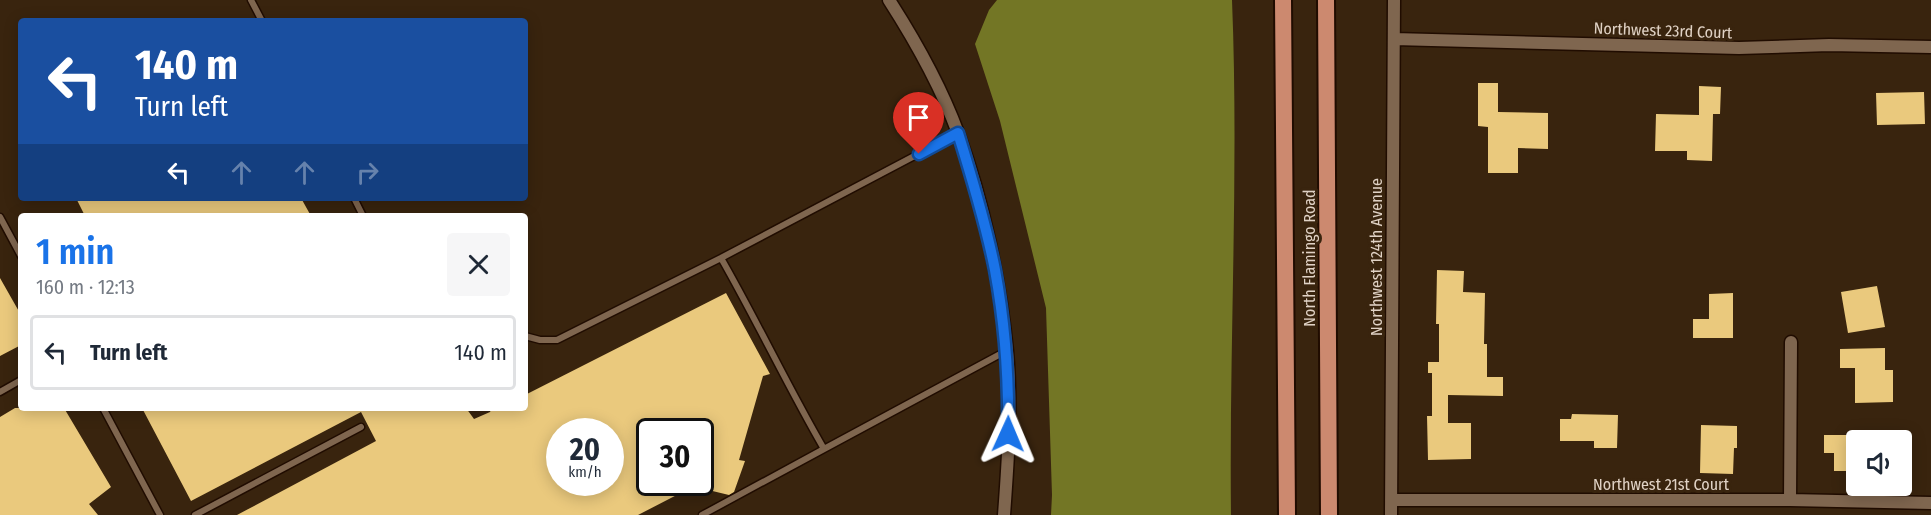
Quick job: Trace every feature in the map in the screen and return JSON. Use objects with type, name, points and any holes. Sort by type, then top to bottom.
[{"type":"highway","name":"North Flamingo Road","points":[[1283,0],[1287,515]]},
{"type":"highway","name":"North Flamingo Road","points":[[1326,0],[1329,515]]},
{"type":"street","points":[[889,0],[925,61],[958,133],[975,187],[995,270],[1006,351],[1008,450],[1004,515]]},
{"type":"street","name":"Northwest 124th Avenue","points":[[1391,515],[1394,0]]},
{"type":"street","name":"Northwest 23rd Court","points":[[1394,39],[1739,48],[1829,45],[1931,47]]},
{"type":"street","points":[[1790,500],[1791,342]]},
{"type":"street","name":"Northwest 21st Court","points":[[1390,500],[1790,500],[1931,503]]},
{"type":"lane","points":[[251,0],[260,18]]},
{"type":"lane","points":[[528,337],[540,340],[558,340],[721,258],[958,133]]},
{"type":"lane","points":[[0,217],[18,250]]},
{"type":"lane","points":[[721,258],[824,449]]},
{"type":"lane","points":[[702,515],[1006,351]]},
{"type":"lane","points":[[0,392],[18,382]]},
{"type":"lane","points":[[105,411],[160,515]]},
{"type":"lane","points":[[195,515],[361,427]]},
{"type":"shaded area","points":[[997,0],[1232,0],[1235,129],[1231,515],[1051,515],[1046,308],[1000,121],[975,44],[989,10]]},
{"type":"building","points":[[1478,83],[1498,83],[1498,112],[1548,113],[1548,149],[1518,148],[1518,173],[1488,173],[1488,127],[1478,126]]},
{"type":"building","points":[[1699,86],[1721,87],[1720,114],[1713,114],[1712,161],[1687,160],[1687,151],[1655,151],[1656,114],[1699,115]]},
{"type":"building","points":[[1924,92],[1925,124],[1877,125],[1876,93]]},
{"type":"building","points":[[78,201],[303,201],[309,213],[84,213]]},
{"type":"building","points":[[1437,270],[1464,271],[1463,292],[1485,293],[1484,344],[1487,344],[1487,377],[1503,377],[1503,396],[1448,395],[1448,423],[1471,423],[1471,459],[1428,460],[1427,416],[1432,416],[1432,373],[1428,373],[1428,362],[1439,362],[1439,324],[1436,324]]},
{"type":"building","points":[[0,278],[18,310],[18,347],[0,356]]},
{"type":"building","points":[[1877,286],[1885,327],[1848,333],[1841,292]]},
{"type":"building","points":[[726,293],[770,374],[763,376],[739,460],[745,461],[734,492],[729,495],[714,491],[714,418],[636,418],[636,496],[675,496],[638,515],[237,515],[376,441],[361,412],[191,501],[144,411],[468,411],[474,419],[490,411],[528,411],[528,393]]},
{"type":"building","points":[[1733,293],[1733,338],[1693,338],[1693,319],[1709,319],[1709,294]]},
{"type":"building","points":[[1885,348],[1885,370],[1893,370],[1893,402],[1855,403],[1855,368],[1840,368],[1840,349]]},
{"type":"building","points":[[15,408],[18,408],[18,411],[66,411],[111,487],[89,504],[98,515],[0,515],[0,417]]},
{"type":"building","points":[[1572,414],[1618,415],[1617,448],[1594,448],[1594,441],[1560,441],[1560,419],[1571,419]]},
{"type":"building","points":[[1701,425],[1737,426],[1737,448],[1734,448],[1733,474],[1700,473]]},
{"type":"building","points":[[1824,435],[1846,435],[1846,471],[1834,471],[1834,453],[1824,453]]},
{"type":"route","points":[[919,154],[958,133],[975,187],[995,270],[1006,351],[1008,434]]}]
